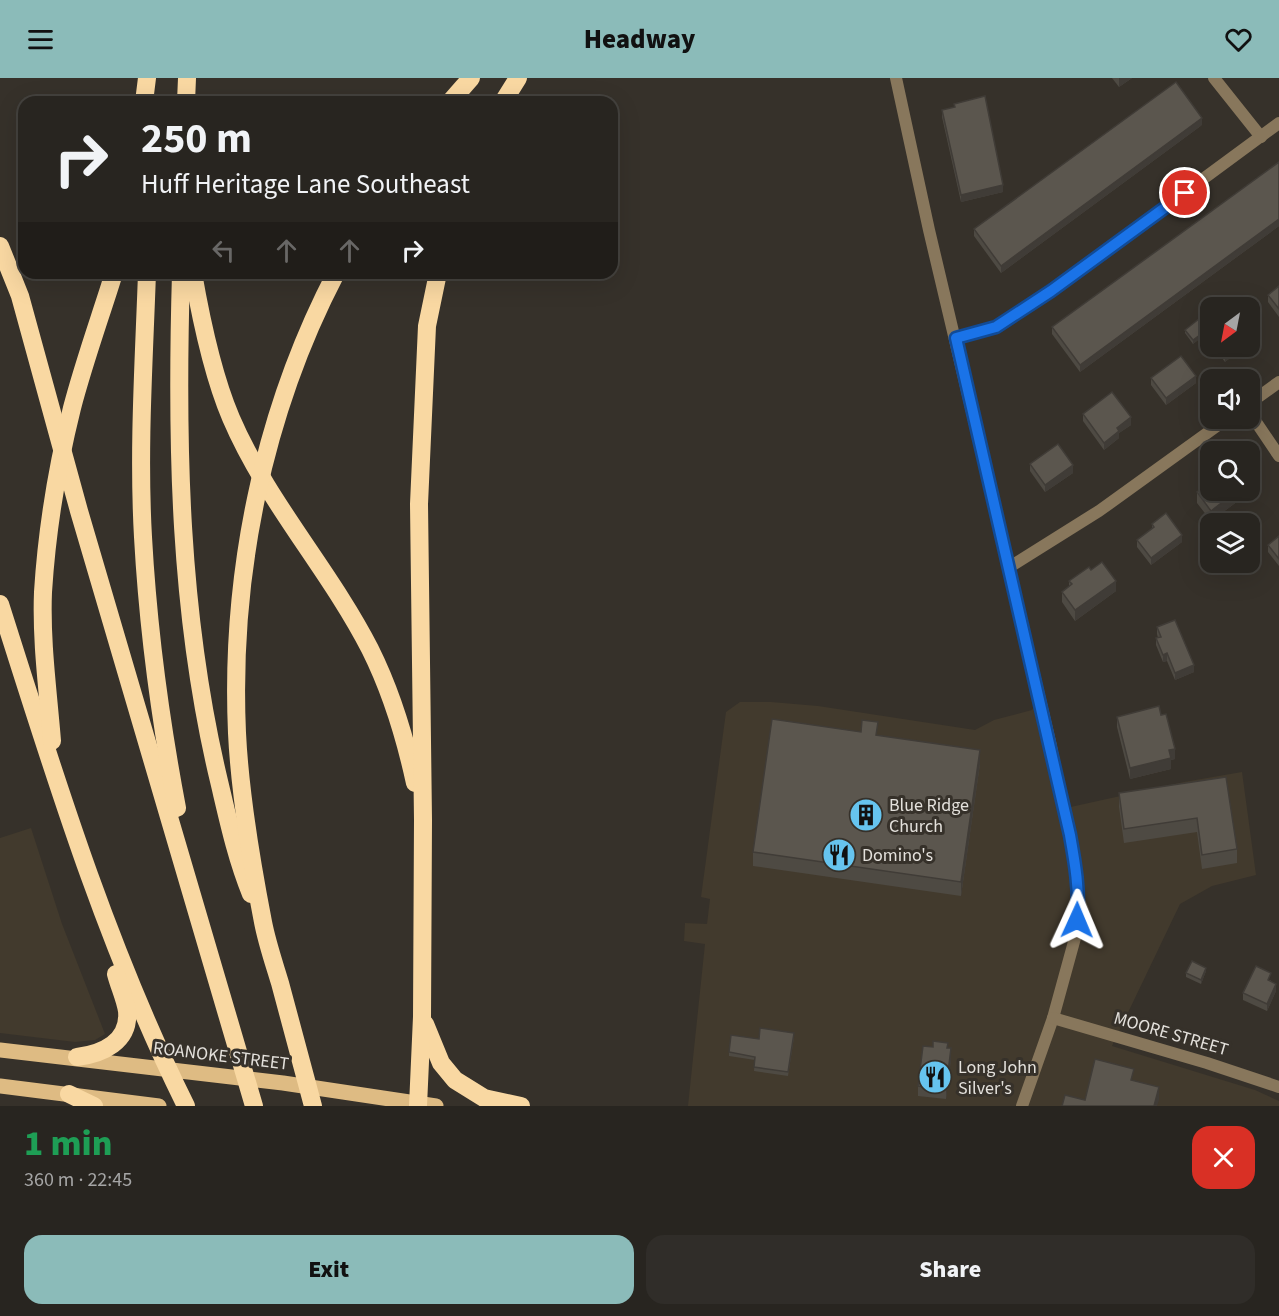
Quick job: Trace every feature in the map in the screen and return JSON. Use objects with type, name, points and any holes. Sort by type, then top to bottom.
[{"type":"highway","points":[[146,96],[148,78]]},
{"type":"highway","points":[[186,96],[187,78]]},
{"type":"highway","points":[[455,96],[471,78]]},
{"type":"highway","points":[[507,96],[518,78]]},
{"type":"highway","points":[[0,246],[20,296],[79,511],[254,1106]]},
{"type":"highway","points":[[55,770],[43,651],[43,594],[47,541],[54,488],[72,407],[112,279]]},
{"type":"highway","points":[[147,279],[142,434],[143,523],[150,633],[166,749],[195,904]]},
{"type":"highway","points":[[181,279],[178,379],[179,475],[185,568],[195,657],[210,744],[239,864],[263,924]]},
{"type":"highway","points":[[194,279],[215,373],[231,418],[278,505],[346,607],[371,650],[405,735],[423,820]]},
{"type":"highway","points":[[313,1106],[263,924],[244,803],[237,734],[237,666],[240,597],[252,516],[269,442],[293,369],[333,279]]},
{"type":"highway","points":[[418,1104],[423,1017],[419,492],[427,326],[437,279]]},
{"type":"highway","points":[[0,604],[55,770],[76,843],[116,948],[167,1068],[186,1106]]},
{"type":"highway","points":[[77,1057],[100,1053],[109,1048],[124,1030],[126,1010],[115,968],[116,948]]},
{"type":"highway","points":[[423,1017],[441,1063],[456,1080],[484,1098],[521,1106]]},
{"type":"highway","points":[[69,1094],[94,1106]]},
{"type":"main road","name":"ROANOKE STREET","points":[[0,1050],[167,1068],[436,1106]]},
{"type":"main road","points":[[0,1086],[159,1106]]},
{"type":"street","points":[[896,78],[929,230],[1050,742],[1076,868],[1079,903],[1075,938],[1053,1018],[1022,1106]]},
{"type":"street","points":[[1214,78],[1261,137]]},
{"type":"street","points":[[956,338],[996,327],[1042,297],[1279,123]]},
{"type":"street","points":[[1260,396],[1279,382]]},
{"type":"street","points":[[1260,428],[1279,456]]},
{"type":"street","points":[[1008,568],[1099,511],[1213,429]]},
{"type":"street","name":"MOORE STREET","points":[[1053,1018],[1279,1087]]},
{"type":"shaded area","points":[[740,702],[818,706],[975,730],[994,720],[1032,710],[1034,707],[1057,810],[1184,782],[1242,772],[1256,875],[1212,886],[1180,904],[1112,1046],[1255,1090],[1279,1101],[1279,1106],[688,1106],[705,944],[684,941],[685,923],[707,924],[710,899],[701,897],[726,712]]},
{"type":"shaded area","points":[[31,828],[62,924],[105,1034],[95,1040],[75,1042],[0,1033],[0,838]]},
{"type":"building","points":[[1176,82],[1202,118],[1001,266],[974,229]]},
{"type":"building","points":[[985,96],[1003,185],[961,195],[942,110],[955,107],[954,104]]},
{"type":"building","points":[[1279,162],[1279,219],[1080,365],[1052,327]]},
{"type":"building","points":[[1279,286],[1279,309],[1268,295]]},
{"type":"building","points":[[1200,318],[1200,335],[1193,340],[1185,330]]},
{"type":"building","points":[[1181,356],[1196,376],[1166,398],[1151,378]]},
{"type":"building","points":[[1112,392],[1131,417],[1104,443],[1083,414]]},
{"type":"building","points":[[1058,444],[1073,465],[1045,485],[1030,464]]},
{"type":"building","points":[[1204,501],[1224,501],[1211,511]]},
{"type":"building","points":[[1166,513],[1182,535],[1151,558],[1137,540],[1154,527],[1152,524]]},
{"type":"building","points":[[1279,536],[1279,559],[1268,545]]},
{"type":"building","points":[[1102,562],[1116,581],[1075,610],[1062,592],[1072,584],[1069,581],[1089,567],[1091,570]]},
{"type":"building","points":[[1175,620],[1194,665],[1175,673],[1167,653],[1163,655],[1156,638],[1161,637],[1157,627]]},
{"type":"building","points":[[1159,706],[1161,715],[1166,714],[1175,749],[1169,750],[1171,758],[1130,768],[1117,717]]},
{"type":"building","name":"Blue Ridge Church","points":[[772,719],[861,732],[862,720],[878,722],[876,735],[980,750],[961,882],[753,852]]},
{"type":"building","points":[[1226,777],[1237,849],[1202,855],[1197,818],[1124,829],[1119,793]]},
{"type":"building","points":[[1192,961],[1206,968],[1201,980],[1186,973]]},
{"type":"building","points":[[1256,966],[1271,973],[1268,980],[1276,984],[1267,1004],[1243,993]]},
{"type":"building","points":[[760,1028],[794,1033],[788,1072],[754,1067],[755,1057],[729,1052],[731,1035],[759,1039]]},
{"type":"building","name":"Long John Silver's","points":[[933,1041],[948,1043],[947,1048],[951,1048],[946,1089],[918,1086],[923,1046],[933,1047]]},
{"type":"building","points":[[1095,1059],[1134,1069],[1131,1080],[1159,1087],[1154,1106],[1062,1106],[1065,1095],[1085,1100]]},
{"type":"place","name":"Blue Ridge Church","points":[[866,815]]},
{"type":"place","name":"Domino's","points":[[839,855]]},
{"type":"place","name":"Long John Silver's","points":[[935,1077]]},
{"type":"route","points":[[1077,920],[1079,903],[1070,835],[956,338],[996,327],[1051,291],[1185,193]]}]
